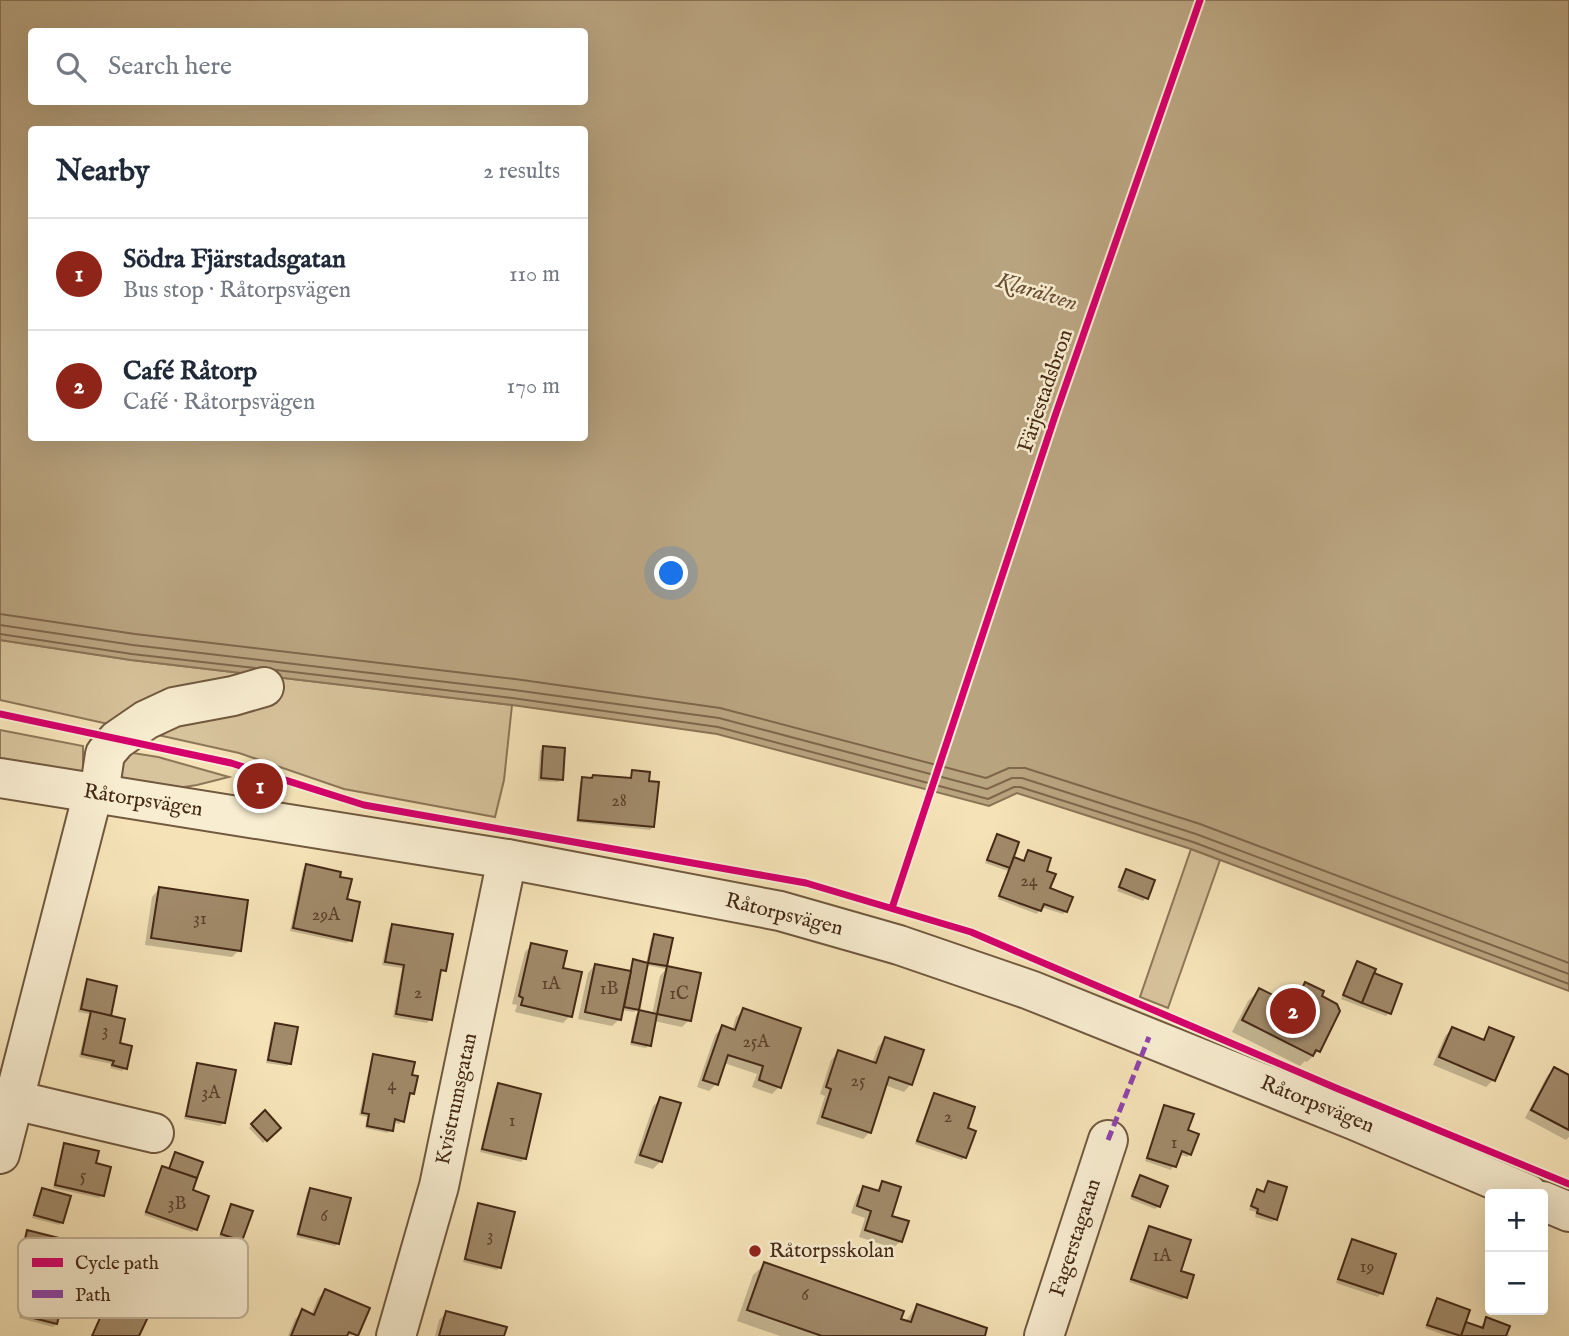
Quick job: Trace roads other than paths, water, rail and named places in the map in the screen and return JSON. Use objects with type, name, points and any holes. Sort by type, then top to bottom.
[{"type":"street","points":[[0,1154],[108,747],[127,733],[174,707],[264,687]]},
{"type":"street","name":"Råtorpsvägen","points":[[0,778],[507,859],[780,911],[899,945],[1066,1004],[1354,1120],[1516,1189]]},
{"type":"street","name":"Kvistrumsgatan","points":[[396,1336],[439,1186],[507,859]]},
{"type":"street","points":[[14,1100],[154,1133]]},
{"type":"street","name":"Fagerstagatan","points":[[1044,1336],[1108,1140]]},
{"type":"street","points":[[1548,1202],[1569,1212]]},
{"type":"water","name":"Klarälven","points":[[0,0],[1569,0],[1569,991],[1191,849],[1017,793],[989,806],[717,734],[512,705],[131,660],[0,640]]},
{"type":"place","name":"Södra Fjärstadsgatan","points":[[260,786]]},
{"type":"place","name":"Café Råtorp","points":[[1293,1011]]},
{"type":"place","name":"Råtorpsskolan","points":[[755,1251]]}]
